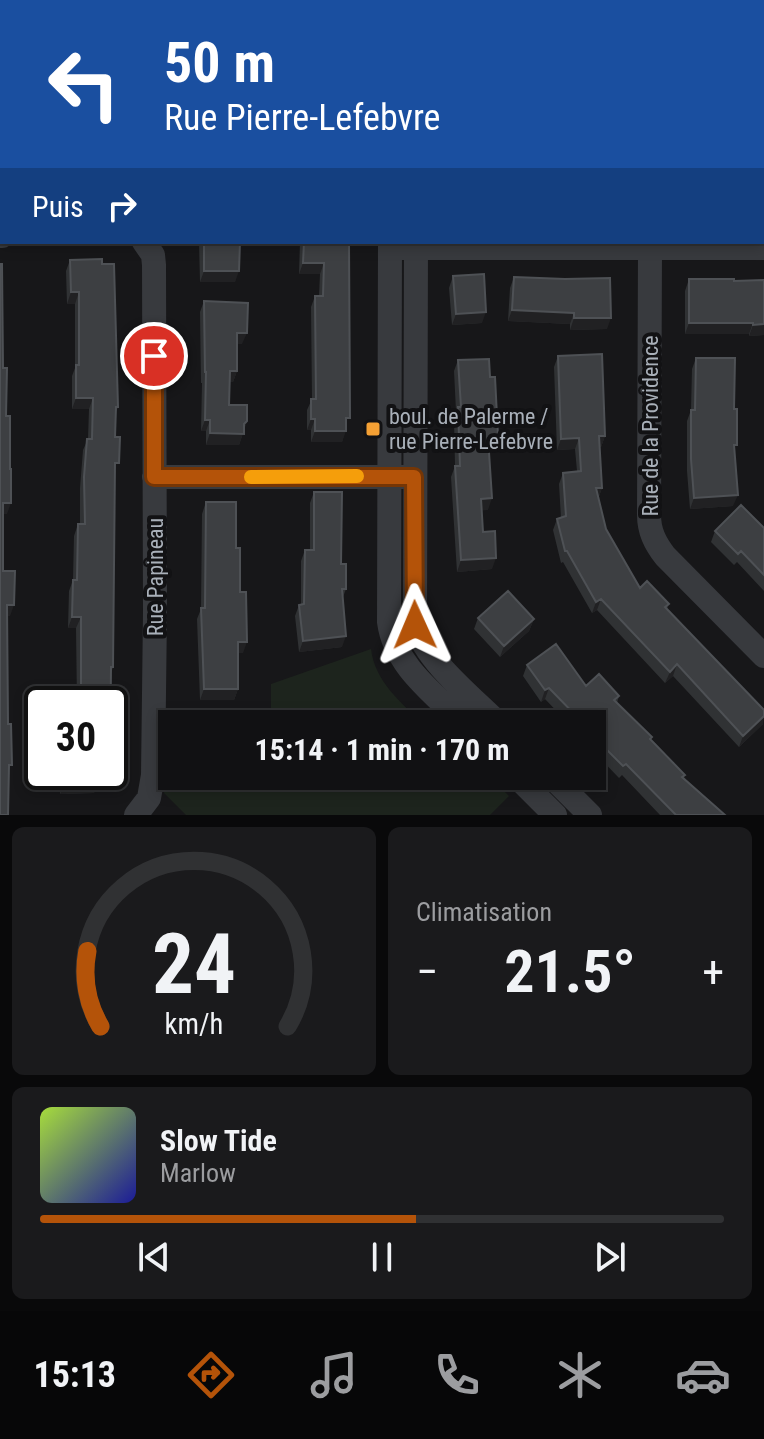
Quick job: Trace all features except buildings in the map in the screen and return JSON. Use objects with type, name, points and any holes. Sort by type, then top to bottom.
[{"type":"street","name":"Rue Papineau","points":[[136,815],[149,798],[153,775],[154,265],[153,255],[145,244]]},
{"type":"street","points":[[450,710],[405,665],[394,644],[389,622],[390,245],[764,248]]},
{"type":"street","points":[[416,245],[415,625],[419,639],[435,661],[485,710]]},
{"type":"street","name":"Rue de la Providence","points":[[650,248],[649,515],[653,539],[665,556],[764,656]]},
{"type":"street","points":[[154,477],[414,477]]},
{"type":"street","points":[[530,790],[555,815]]},
{"type":"street","points":[[565,790],[590,815]]},
{"type":"shaded area","points":[[371,649],[383,681],[409,710],[168,710],[271,709],[271,684]]},
{"type":"shaded area","points":[[165,790],[503,790],[509,796],[490,815],[186,815],[164,793]]},
{"type":"slow traffic","points":[[251,477],[357,476]]},
{"type":"place","name":"boul. de Palerme / rue Pierre-Lefebvre","points":[[373,429]]},
{"type":"route","points":[[154,356],[154,477],[414,477],[415,625]]}]
